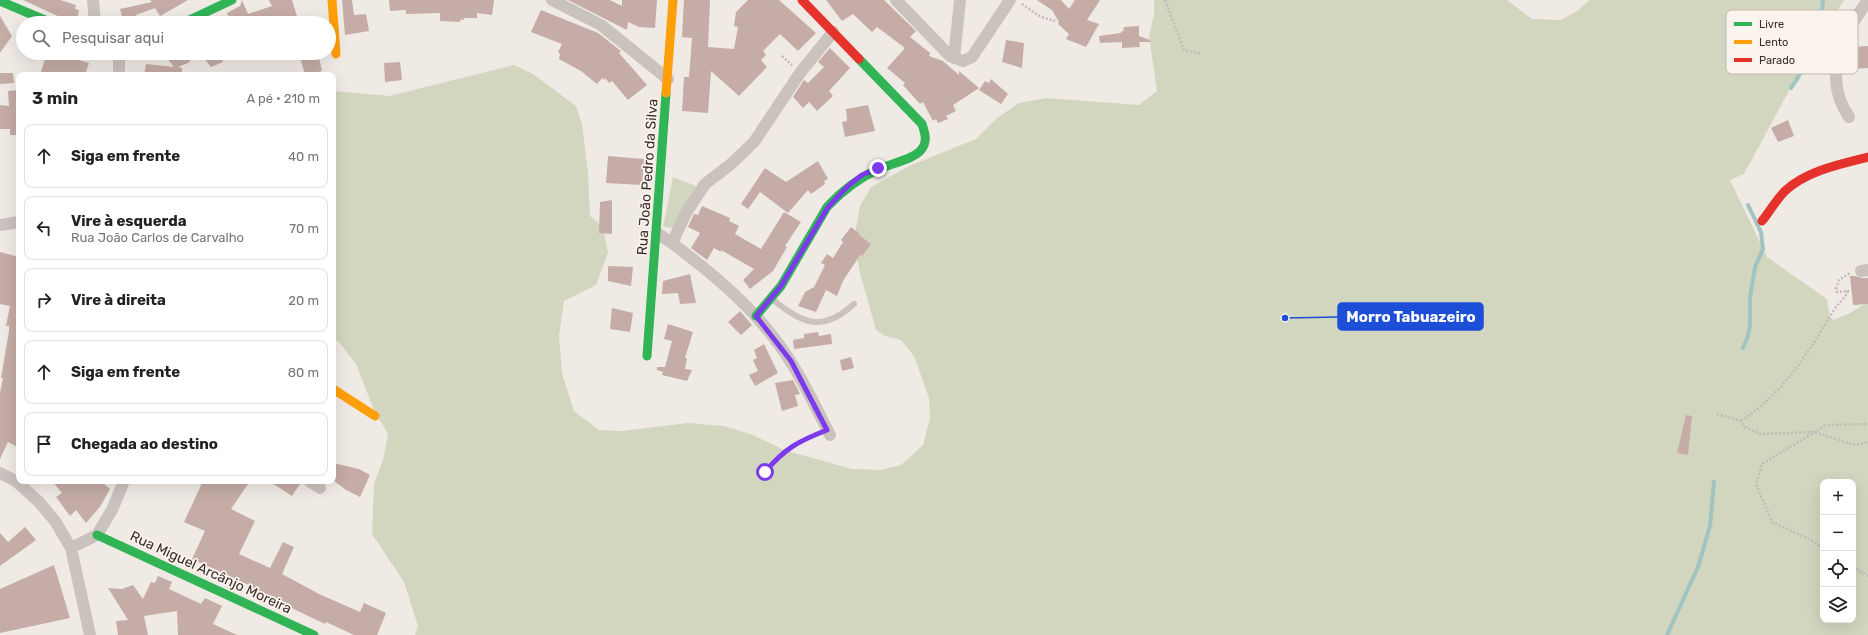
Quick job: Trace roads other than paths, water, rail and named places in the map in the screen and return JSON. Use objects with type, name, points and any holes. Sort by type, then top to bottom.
[{"type":"street","points":[[93,0],[94,16]]},
{"type":"street","points":[[198,16],[232,0]]},
{"type":"street","points":[[332,0],[333,16]]},
{"type":"street","points":[[552,0],[601,25],[668,79]]},
{"type":"street","name":"Rua João Pedro da Silva","points":[[647,356],[673,0]]},
{"type":"street","points":[[756,316],[772,299],[781,286],[828,207],[836,197],[862,175],[917,154],[924,148],[926,140],[922,124],[802,0]]},
{"type":"street","points":[[896,0],[959,60]]},
{"type":"street","points":[[959,60],[960,0]]},
{"type":"street","points":[[1858,14],[1868,0]]},
{"type":"street","points":[[0,1],[35,16]]},
{"type":"street","points":[[959,60],[972,57],[1016,2]]},
{"type":"street","points":[[672,243],[686,213],[702,189],[754,142],[800,73],[833,32]]},
{"type":"street","points":[[119,60],[119,72]]},
{"type":"street","points":[[1836,74],[1840,99],[1849,117]]},
{"type":"street","points":[[1762,221],[1785,191],[1795,183],[1809,176],[1868,157]]},
{"type":"street","points":[[0,225],[16,222]]},
{"type":"street","points":[[657,233],[712,274],[756,316],[791,361],[829,432]]},
{"type":"street","points":[[336,391],[375,416]]},
{"type":"street","points":[[0,472],[16,481]]},
{"type":"street","points":[[19,484],[39,502],[54,521],[71,548],[90,635]]},
{"type":"street","points":[[71,548],[97,536],[112,510],[123,484]]},
{"type":"street","points":[[314,484],[320,488]]},
{"type":"street","name":"Rua Miguel Arcânjo Moreira","points":[[97,536],[314,635]]},
{"type":"lane","points":[[772,299],[789,312],[800,317],[821,322],[833,320],[854,304]]},
{"type":"waterway","points":[[1822,10],[1823,0]]},
{"type":"waterway","points":[[1791,88],[1799,74]]},
{"type":"waterway","points":[[1743,348],[1748,336],[1750,325],[1750,298],[1755,267],[1763,249],[1761,232],[1748,205]]},
{"type":"waterway","points":[[1667,635],[1698,567],[1710,526],[1714,482]]},
{"type":"place","name":"Morro Tabuazeiro","points":[[1285,318]]}]
